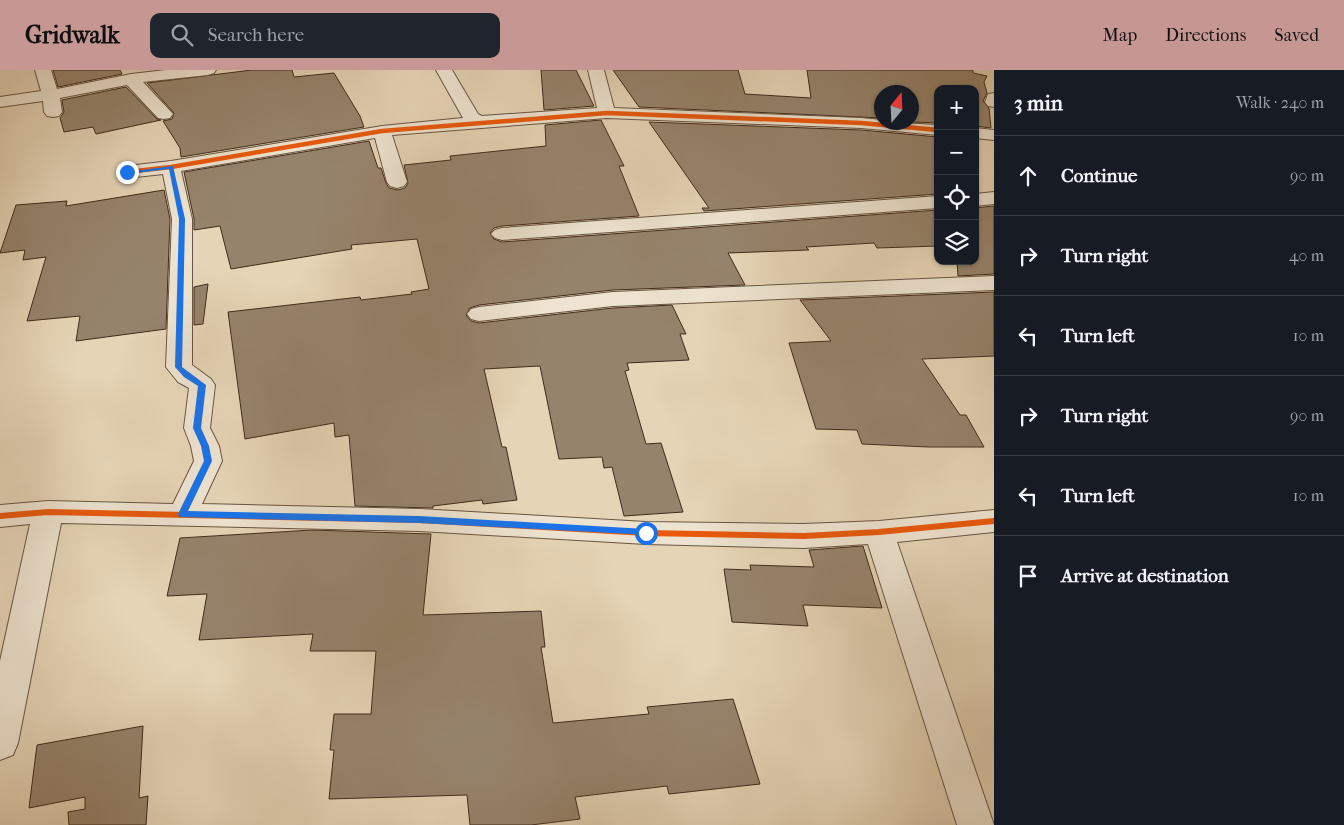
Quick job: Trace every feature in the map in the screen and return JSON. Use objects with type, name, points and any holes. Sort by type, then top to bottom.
[{"type":"street","points":[[43,70],[51,95],[53,113]]},
{"type":"street","points":[[0,102],[51,95],[131,79],[208,70]]},
{"type":"street","points":[[444,70],[471,117],[479,122]]},
{"type":"street","points":[[596,70],[607,114]]},
{"type":"street","points":[[131,79],[164,114]]},
{"type":"street","points":[[127,172],[171,167],[382,131],[479,122],[607,114],[860,123],[934,130]]},
{"type":"street","points":[[382,131],[397,182]]},
{"type":"street","points":[[979,133],[994,135]]},
{"type":"street","points":[[171,167],[182,219],[179,367],[187,376],[202,385],[197,428],[205,446],[208,461],[182,514]]},
{"type":"street","points":[[979,200],[994,198]]},
{"type":"street","points":[[502,234],[934,202]]},
{"type":"street","points":[[479,314],[613,299],[994,283]]},
{"type":"street","points":[[0,743],[48,512]]},
{"type":"street","points":[[0,516],[48,512],[182,514],[419,520],[646,533],[804,536],[879,532],[994,521]]},
{"type":"street","points":[[879,532],[976,825]]},
{"type":"building","points":[[53,70],[120,70],[122,74],[58,87]]},
{"type":"building","points":[[252,70],[292,70],[294,77],[334,73],[360,116],[364,127],[181,157],[180,148],[163,121],[172,119],[174,113],[147,83]]},
{"type":"building","points":[[541,70],[576,70],[594,106],[544,110]]},
{"type":"building","points":[[613,70],[738,70],[745,94],[811,98],[807,70],[973,70],[973,73],[987,76],[984,82],[987,93],[983,101],[989,108],[991,128],[979,126],[979,85],[934,85],[934,123],[919,122],[919,85],[874,85],[874,118],[639,107]]},
{"type":"building","points":[[126,87],[157,119],[161,120],[96,134],[93,127],[64,132],[60,118],[64,112],[62,100]]},
{"type":"building","points":[[601,120],[624,166],[619,166],[639,216],[502,226],[494,228],[490,233],[494,239],[502,242],[934,210],[934,246],[877,248],[874,243],[806,247],[809,250],[728,253],[745,285],[613,290],[479,305],[470,308],[466,315],[471,321],[479,323],[613,308],[672,305],[686,334],[680,334],[689,360],[627,363],[629,370],[625,371],[646,444],[661,443],[683,512],[624,516],[612,467],[604,468],[602,457],[559,459],[540,366],[484,369],[502,447],[506,447],[517,500],[483,504],[482,500],[433,506],[433,508],[355,506],[349,435],[335,437],[334,423],[245,439],[228,312],[360,297],[361,300],[412,294],[411,292],[429,289],[417,239],[351,245],[352,249],[231,269],[220,226],[194,230],[194,219],[184,172],[369,141],[378,168],[381,168],[386,183],[389,188],[398,190],[405,188],[408,183],[404,165],[451,160],[450,156],[546,146],[545,125]]},
{"type":"building","points":[[649,122],[861,130],[934,137],[934,194],[704,211],[702,208],[709,208]]},
{"type":"building","points":[[164,190],[170,219],[166,329],[76,341],[80,316],[27,321],[46,257],[23,260],[25,250],[0,253],[16,205],[67,201],[66,206]]},
{"type":"building","points":[[994,206],[994,274],[958,276],[957,265],[979,265],[979,208]]},
{"type":"building","points":[[208,284],[203,324],[194,325],[194,287]]},
{"type":"building","points":[[994,292],[994,356],[922,359],[960,415],[966,415],[984,447],[862,444],[857,430],[816,429],[789,343],[831,341],[800,300]]},
{"type":"building","points":[[312,530],[431,534],[423,615],[541,611],[545,647],[541,647],[553,723],[649,714],[647,707],[733,699],[760,784],[669,794],[667,786],[575,797],[580,819],[531,825],[470,825],[467,795],[329,799],[334,750],[330,750],[334,714],[371,714],[376,651],[310,651],[313,634],[199,640],[207,594],[167,596],[180,538]]},
{"type":"building","points":[[863,546],[882,608],[803,605],[808,626],[732,622],[724,569],[751,570],[750,565],[814,567],[809,550]]},
{"type":"building","points":[[143,726],[139,798],[148,796],[146,825],[69,825],[68,812],[85,809],[85,797],[29,808],[37,745]]},
{"type":"cycle path","points":[[127,172],[171,167],[382,131],[607,113],[861,123],[934,130]]},
{"type":"cycle path","points":[[0,516],[48,512],[419,520],[646,533],[804,536],[879,532],[994,521]]},
{"type":"route","points":[[127,172],[171,167],[182,219],[179,367],[187,376],[202,385],[197,428],[205,446],[208,461],[182,514],[419,520],[646,533]]}]
